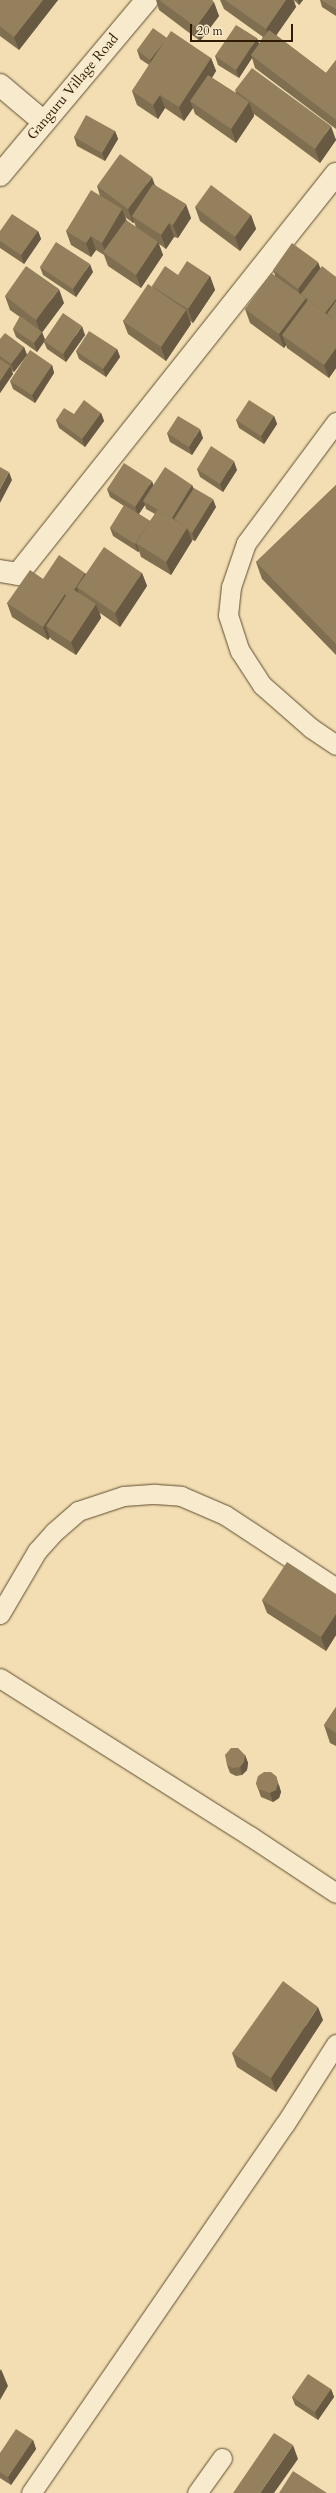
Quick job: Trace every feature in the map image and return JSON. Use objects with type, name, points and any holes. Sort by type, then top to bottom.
[{"type":"street","name":"Ganguru Village Road","points":[[0,175],[147,0]]},
{"type":"street","points":[[0,85],[44,122]]},
{"type":"street","points":[[0,571],[18,574],[336,174]]},
{"type":"lane","points":[[336,422],[246,543],[231,587],[228,615],[240,651],[262,685],[311,728],[336,745]]},
{"type":"lane","points":[[0,1614],[38,1551],[54,1532],[78,1511],[123,1496],[155,1494],[181,1496],[225,1515],[336,1588]]},
{"type":"lane","points":[[0,1678],[250,1836],[336,1894]]},
{"type":"lane","points":[[30,2493],[280,2130],[336,2044]]},
{"type":"lane","points":[[197,2493],[222,2458]]},
{"type":"building","points":[[0,0],[43,0],[14,37],[0,26]]},
{"type":"building","points":[[159,0],[212,0],[214,2],[196,27]]},
{"type":"building","points":[[225,0],[286,0],[266,29]]},
{"type":"building","points":[[321,0],[336,0],[336,9]]},
{"type":"building","points":[[236,25],[257,38],[236,70],[215,56]]},
{"type":"building","points":[[153,28],[167,38],[150,60],[137,50]]},
{"type":"building","points":[[269,30],[326,73],[336,60],[336,120],[251,55]]},
{"type":"building","points":[[171,31],[211,58],[179,107],[160,95],[153,105],[132,91]]},
{"type":"building","points":[[252,68],[331,126],[315,149],[235,90]]},
{"type":"building","points":[[208,75],[249,102],[231,129],[190,101]]},
{"type":"building","points":[[86,115],[115,131],[102,153],[74,137]]},
{"type":"building","points":[[120,154],[152,177],[128,209],[97,186]]},
{"type":"building","points":[[153,184],[186,204],[173,225],[169,223],[161,235],[132,216]]},
{"type":"building","points":[[211,185],[251,215],[235,237],[195,207]]},
{"type":"building","points":[[91,190],[122,209],[102,243],[91,236],[86,243],[66,231]]},
{"type":"building","points":[[12,214],[38,231],[21,255],[0,241],[0,231]]},
{"type":"building","points":[[126,220],[158,242],[136,275],[103,252]]},
{"type":"building","points":[[56,242],[90,264],[73,289],[40,267]]},
{"type":"building","points":[[292,243],[318,262],[298,289],[273,270]]},
{"type":"building","points":[[187,261],[210,276],[188,309],[152,286],[165,266],[178,275]]},
{"type":"building","points":[[26,266],[59,289],[36,320],[5,296]]},
{"type":"building","points":[[322,266],[336,277],[336,299],[325,313],[301,294]]},
{"type":"building","points":[[271,273],[306,298],[279,334],[245,309]]},
{"type":"building","points":[[148,284],[186,310],[161,347],[123,321]]},
{"type":"building","points":[[308,300],[336,321],[336,348],[324,365],[282,335]]},
{"type":"building","points":[[336,301],[336,321],[327,314]]},
{"type":"building","points":[[63,313],[82,326],[63,354],[44,341]]},
{"type":"building","points":[[20,316],[42,332],[34,343],[13,329]]},
{"type":"building","points":[[89,331],[117,349],[103,369],[76,351]]},
{"type":"building","points":[[5,333],[24,347],[11,364],[0,356],[0,339]]},
{"type":"building","points":[[30,350],[52,365],[32,395],[10,381]]},
{"type":"building","points":[[0,359],[10,366],[0,381]]},
{"type":"building","points":[[84,400],[101,413],[82,439],[56,420],[64,408],[74,414]]},
{"type":"building","points":[[249,400],[274,416],[261,436],[236,420]]},
{"type":"building","points":[[178,416],[200,429],[189,447],[167,433]]},
{"type":"building","points":[[211,446],[234,461],[220,484],[197,469]]},
{"type":"building","points":[[124,463],[152,481],[135,507],[107,489]]},
{"type":"building","points":[[0,467],[9,472],[0,489]]},
{"type":"building","points":[[165,467],[192,485],[172,518],[143,501]]},
{"type":"building","points":[[336,485],[336,644],[256,562]]},
{"type":"building","points":[[194,488],[213,499],[192,533],[174,519]]},
{"type":"building","points":[[124,505],[150,521],[135,544],[110,528]]},
{"type":"building","points":[[158,509],[187,528],[166,562],[136,543]]},
{"type":"building","points":[[104,547],[142,573],[115,613],[77,587]]},
{"type":"building","points":[[59,555],[85,573],[74,590],[71,588],[66,596],[43,579]]},
{"type":"building","points":[[30,570],[65,594],[43,627],[7,603]]},
{"type":"building","points":[[71,588],[96,604],[71,642],[46,626]]},
{"type":"building","points":[[287,1562],[336,1594],[336,1614],[321,1637],[262,1600]]},
{"type":"building","points":[[336,1707],[336,1733],[324,1725]]},
{"type":"building","points":[[231,1748],[238,1748],[245,1755],[244,1762],[240,1767],[233,1768],[227,1765],[225,1755]]},
{"type":"building","points":[[264,1772],[271,1772],[276,1776],[278,1783],[276,1790],[270,1793],[258,1789],[256,1783],[258,1776]]},
{"type":"building","points":[[283,1981],[318,2007],[271,2078],[232,2053]]},
{"type":"building","points":[[308,2374],[331,2389],[315,2412],[292,2397]]},
{"type":"building","points":[[16,2429],[33,2440],[8,2477],[0,2472],[0,2453]]},
{"type":"building","points":[[274,2433],[293,2445],[260,2493],[233,2493]]},
{"type":"building","points":[[293,2471],[327,2493],[279,2493]]}]
